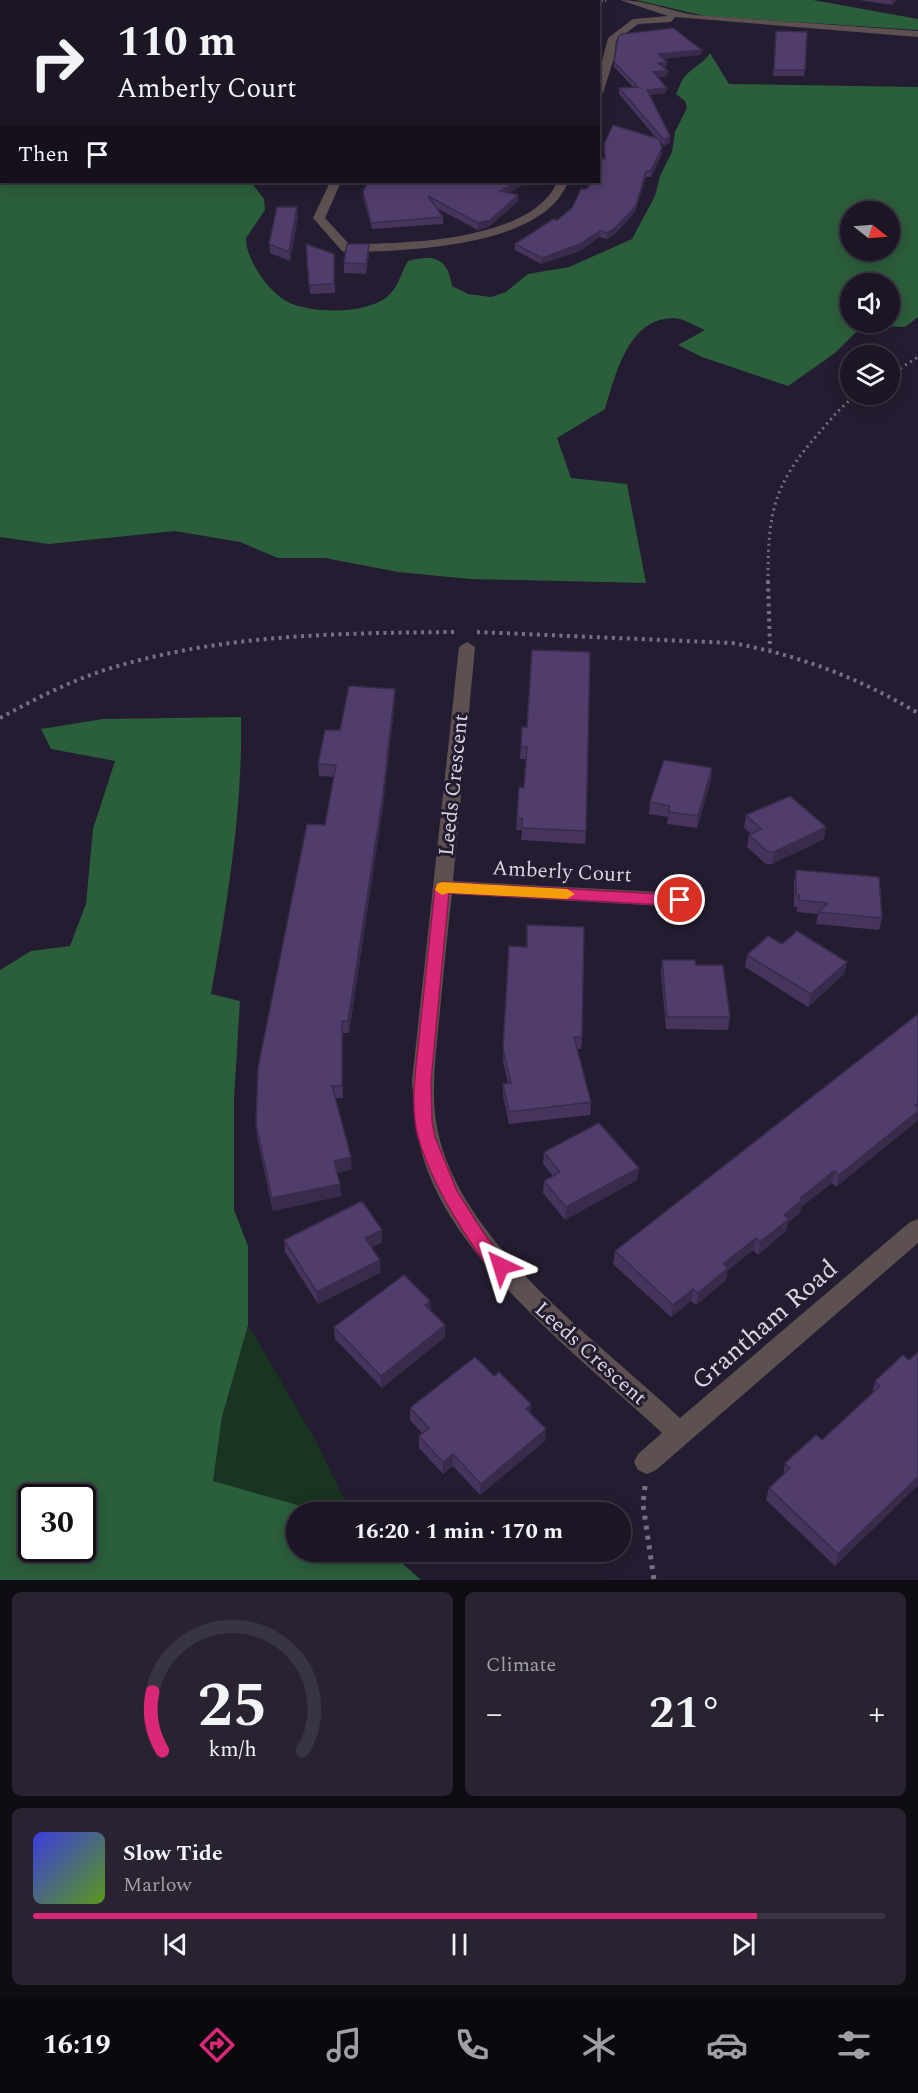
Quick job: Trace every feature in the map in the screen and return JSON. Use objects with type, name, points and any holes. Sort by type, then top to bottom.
[{"type":"street","points":[[625,0],[665,13],[694,18],[918,34]]},
{"type":"street","points":[[600,81],[610,40],[636,21],[694,18]]},
{"type":"street","points":[[336,183],[319,218],[346,248],[385,249],[475,236],[523,222],[555,198],[562,183]]},
{"type":"street","name":"Leeds Crescent","points":[[467,647],[422,1094],[427,1137],[443,1179],[479,1241],[516,1284],[680,1434]]},
{"type":"street","name":"Amberly Court","points":[[442,887],[680,900]]},
{"type":"street","name":"Grantham Road","points":[[648,1462],[918,1229]]},
{"type":"path","points":[[900,369],[918,357]]},
{"type":"path","points":[[770,649],[768,576],[773,512],[785,477],[803,451],[842,405]]},
{"type":"path","points":[[0,718],[33,698],[102,670],[188,649],[274,637],[338,632],[467,632],[732,643],[770,649],[857,678],[918,713]]},
{"type":"path","points":[[648,1462],[643,1504],[654,1580]]},
{"type":"green space","points":[[636,0],[813,0],[918,19],[918,30],[705,16]]},
{"type":"green space","points":[[710,53],[729,84],[918,87],[918,317],[905,327],[900,327],[900,273],[840,273],[840,333],[855,333],[843,345],[840,345],[835,353],[788,386],[702,357],[678,345],[705,330],[678,318],[658,320],[645,327],[626,350],[605,409],[557,438],[571,478],[627,484],[646,583],[470,579],[398,572],[325,558],[278,558],[240,542],[175,531],[49,544],[0,537],[0,183],[252,183],[264,199],[265,210],[246,238],[249,255],[266,283],[288,302],[310,309],[324,310],[366,307],[387,297],[394,289],[408,261],[425,258],[438,260],[443,264],[447,269],[452,286],[468,294],[491,297],[506,292],[528,274],[569,267],[632,239],[655,196],[660,176],[672,152],[675,132],[687,108],[685,101],[676,94],[681,82]]},
{"type":"green space","points":[[241,717],[237,822],[211,994],[240,1001],[234,1098],[234,1210],[248,1246],[248,1325],[222,1417],[213,1481],[287,1502],[286,1562],[401,1562],[421,1580],[0,1580],[0,970],[31,951],[70,946],[86,904],[93,829],[115,761],[51,749],[41,729],[103,719]]},
{"type":"green space","points":[[248,1325],[316,1441],[345,1502],[287,1502],[213,1481],[222,1417]]},
{"type":"building","points":[[673,28],[702,50],[658,54],[667,62],[658,63],[668,71],[653,72],[667,88],[647,90],[670,136],[664,140],[619,88],[638,87],[614,62],[618,37],[622,34]]},
{"type":"building","points":[[776,31],[807,32],[805,70],[774,70]]},
{"type":"building","points":[[613,125],[659,139],[662,148],[651,171],[646,171],[636,206],[607,233],[600,231],[580,244],[542,258],[515,244],[553,219],[557,220],[572,208],[581,189],[586,189],[592,183],[600,183],[600,159],[605,159],[604,144]]},
{"type":"building","points":[[367,183],[515,183],[500,191],[518,195],[490,220],[478,223],[428,196],[443,217],[371,223],[363,191]]},
{"type":"building","points":[[277,207],[297,207],[289,252],[269,244]]},
{"type":"building","points":[[306,244],[334,254],[334,284],[309,285]]},
{"type":"building","points":[[347,244],[369,244],[366,264],[344,263]]},
{"type":"building","points":[[532,650],[590,652],[586,831],[522,828],[522,818],[517,818],[519,787],[524,788],[527,747],[521,747],[522,727],[527,727]]},
{"type":"building","points":[[349,686],[395,689],[383,794],[348,1021],[342,1021],[342,1086],[332,1086],[351,1157],[334,1161],[340,1184],[272,1198],[256,1124],[258,1068],[307,824],[325,825],[336,765],[318,764],[325,730],[340,730]]},
{"type":"building","points":[[664,760],[712,768],[698,816],[668,812],[670,806],[650,802]]},
{"type":"building","points":[[790,796],[826,827],[774,852],[768,852],[749,835],[761,829],[746,815]]},
{"type":"building","points":[[796,870],[879,877],[882,918],[818,912],[828,903],[799,900],[799,895],[796,894]]},
{"type":"building","points":[[527,925],[584,927],[582,1037],[574,1037],[591,1102],[509,1112],[503,1084],[511,1083],[503,1049],[509,946],[527,947]]},
{"type":"building","points":[[797,931],[847,962],[811,994],[747,955],[768,936],[782,944]]},
{"type":"building","points":[[662,960],[695,960],[696,965],[723,965],[730,1017],[667,1017]]},
{"type":"building","points":[[918,1014],[918,1103],[915,1105],[918,1111],[839,1175],[834,1171],[800,1198],[802,1200],[784,1215],[789,1219],[760,1242],[756,1238],[723,1264],[728,1268],[698,1293],[693,1289],[673,1305],[615,1251]]},
{"type":"building","points":[[599,1123],[639,1168],[566,1207],[544,1181],[560,1172],[544,1152]]},
{"type":"building","points":[[362,1201],[382,1230],[365,1238],[380,1260],[317,1292],[284,1240]]},
{"type":"building","points":[[404,1275],[430,1301],[425,1305],[445,1325],[381,1376],[334,1327]]},
{"type":"building","points":[[918,1352],[918,1477],[838,1554],[769,1488],[790,1468],[785,1463],[816,1435],[822,1440],[880,1386],[875,1381],[903,1355],[909,1360]]},
{"type":"building","points":[[475,1357],[494,1376],[499,1372],[531,1404],[526,1409],[546,1429],[481,1484],[453,1454],[443,1462],[419,1436],[429,1428],[410,1408]]},
{"type":"slow traffic","points":[[442,890],[442,887],[567,894]]},
{"type":"route","points":[[501,1266],[479,1241],[449,1194],[427,1137],[424,1121],[422,1094],[442,887],[680,900]]}]
